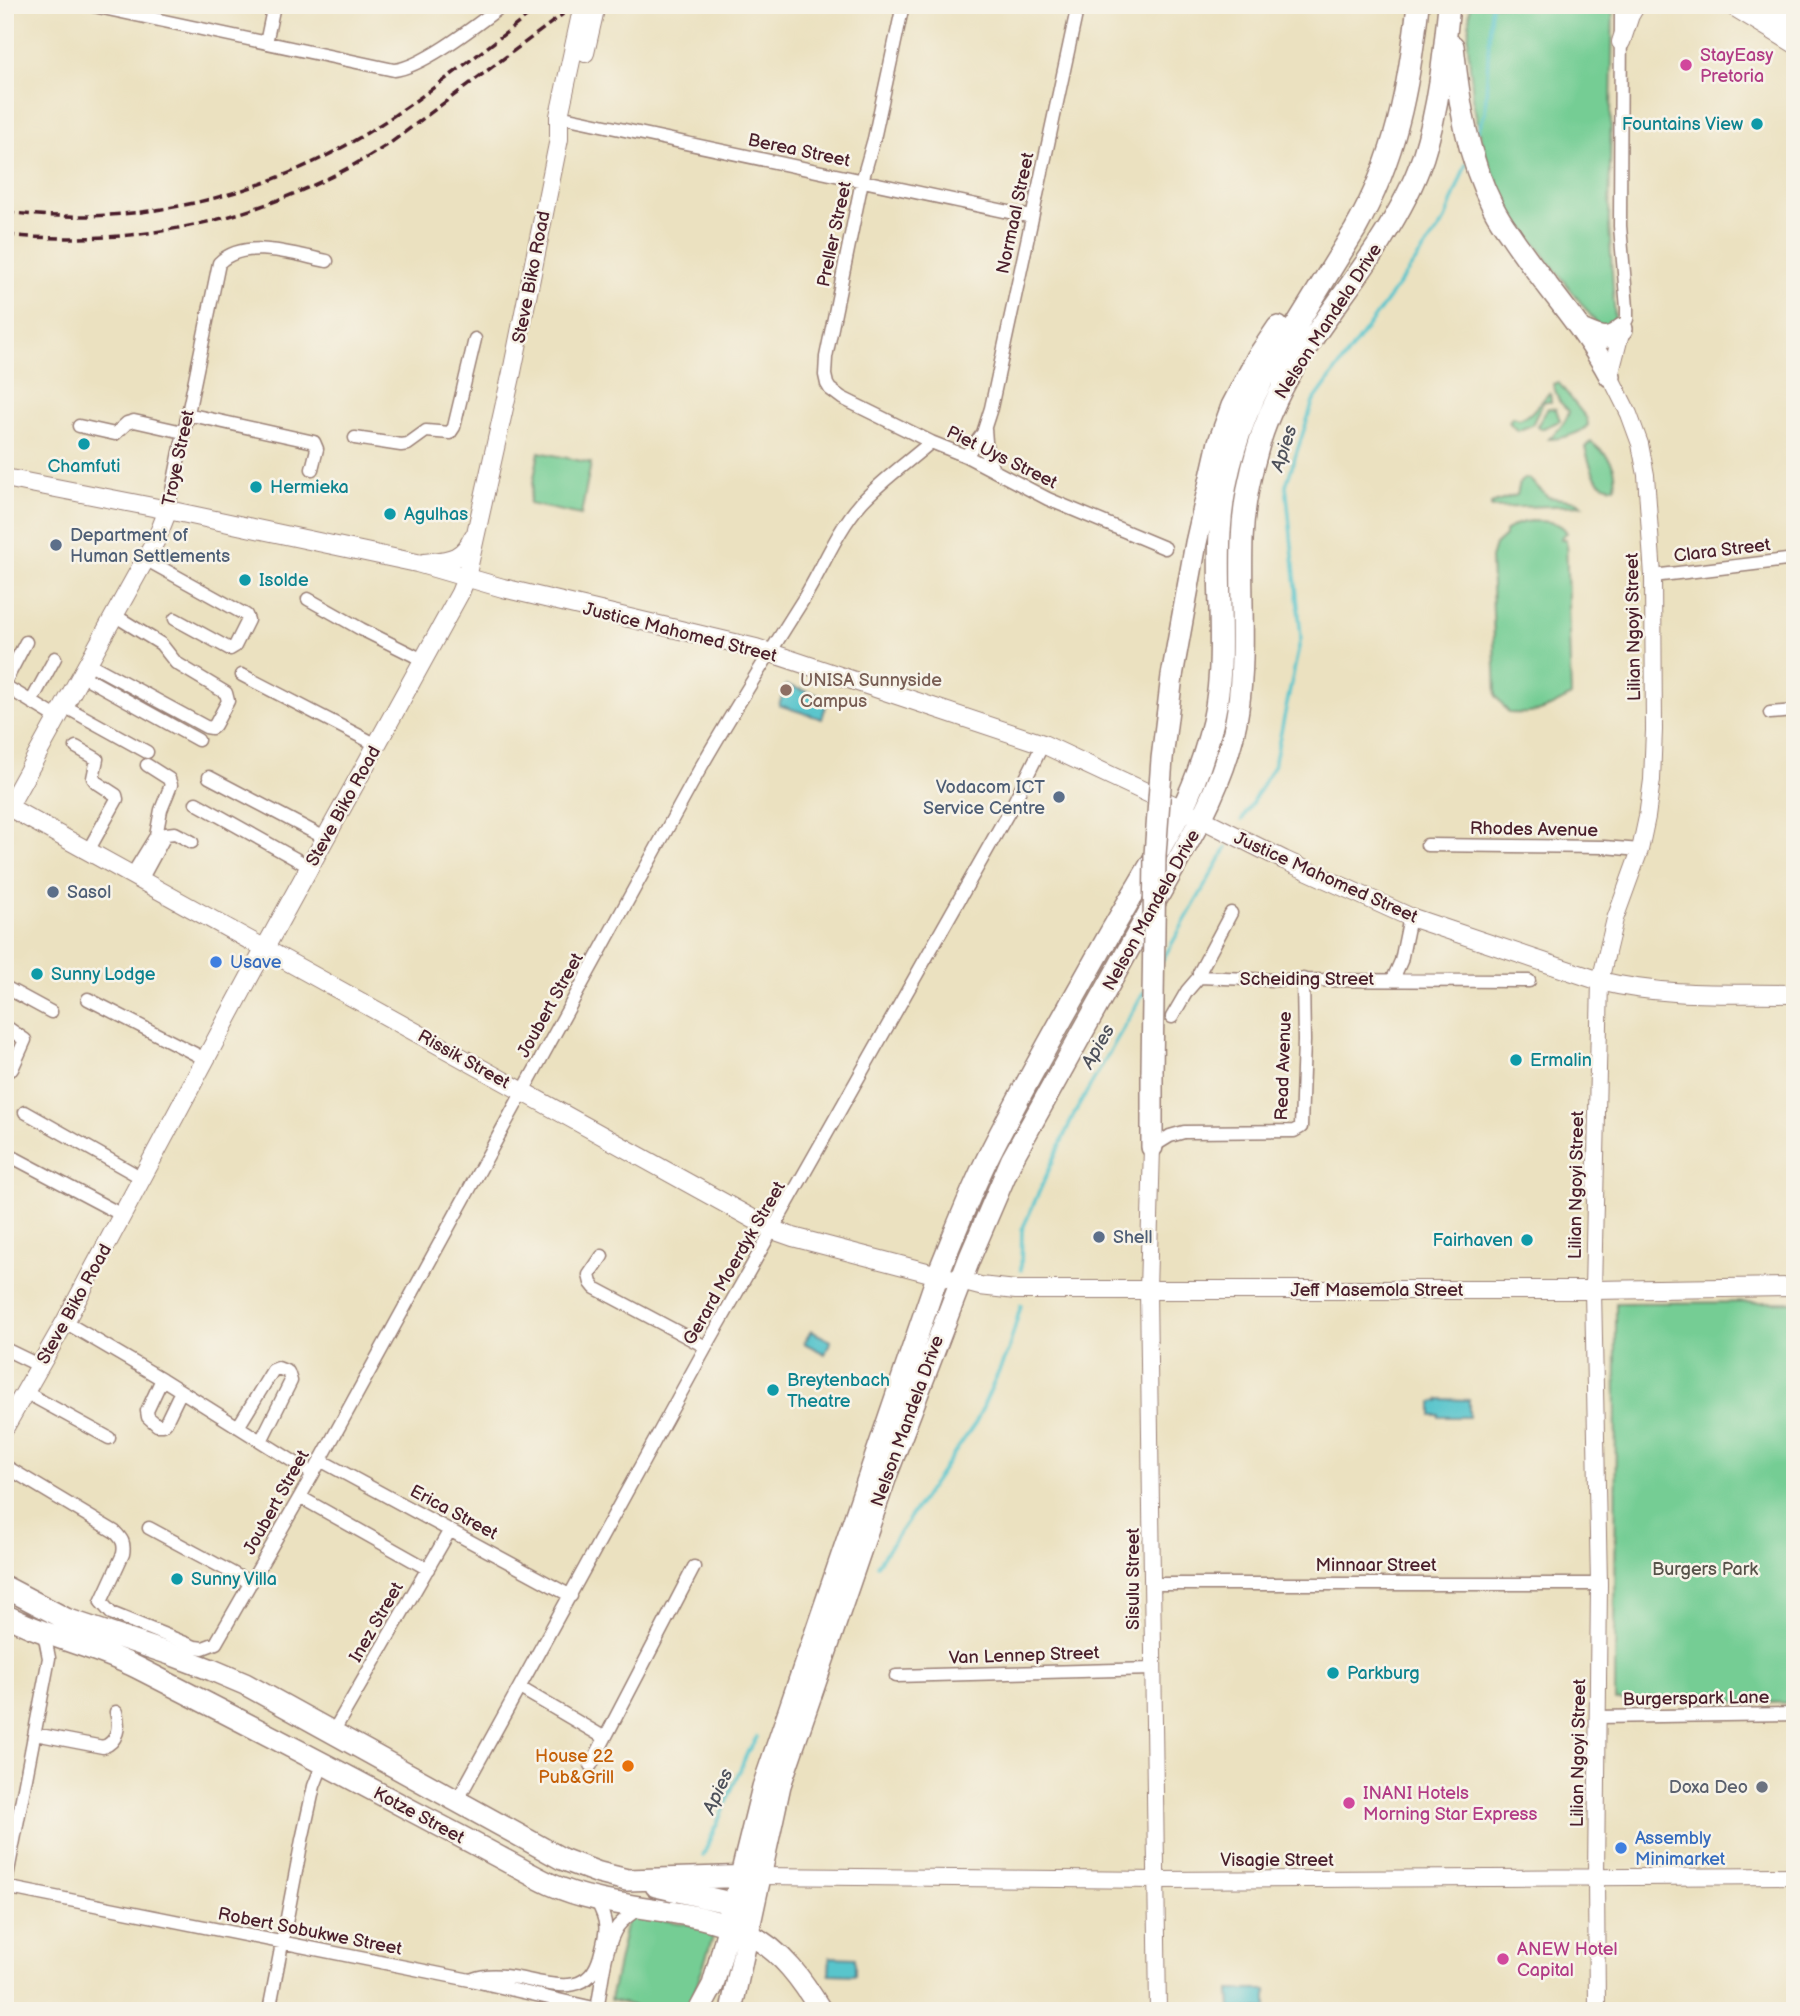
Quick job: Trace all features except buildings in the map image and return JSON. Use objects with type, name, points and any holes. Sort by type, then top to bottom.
[{"type":"main road","name":"Steve Biko Road","points":[[5,1427],[65,1322],[265,948],[460,593],[480,522],[585,16],[596,5]]},
{"type":"main road","name":"Nelson Mandela Drive","points":[[750,1876],[762,1787],[938,1274],[999,1137],[1104,944],[1182,809],[1210,735],[1221,646],[1220,534],[1224,488],[1236,442],[1250,403],[1367,209],[1386,164],[1406,95],[1418,5]]},
{"type":"main road","name":"Nelson Mandela Drive","points":[[699,2011],[713,1985],[736,1923],[780,1785],[886,1476],[960,1281],[1012,1159],[1202,820],[1224,766],[1238,709],[1243,645],[1242,539],[1246,499],[1257,449],[1270,412],[1287,380],[1381,241],[1423,159],[1438,99],[1450,5]]},
{"type":"main road","points":[[1450,5],[1461,111],[1480,179],[1493,209],[1523,254],[1582,330],[1610,376]]},
{"type":"main road","points":[[1621,42],[1636,5]]},
{"type":"main road","points":[[1731,5],[1795,44]]},
{"type":"main road","points":[[1764,5],[1795,19]]},
{"type":"main road","points":[[1764,5],[1795,26]]},
{"type":"main road","points":[[1152,1147],[1155,855],[1162,759],[1172,676],[1207,490],[1228,415],[1257,358],[1287,314],[1337,258]]},
{"type":"main road","points":[[1582,330],[1595,337],[1607,338],[1613,337],[1622,329]]},
{"type":"main road","name":"Justice Mahomed Street","points":[[5,478],[417,564],[756,648],[1042,744],[1410,917],[1600,981]]},
{"type":"main road","name":"Troye Street","points":[[6,808],[156,540],[168,510]]},
{"type":"main road","points":[[417,564],[458,556],[467,548],[480,522]]},
{"type":"main road","name":"Rissik Street","points":[[6,808],[265,948],[773,1230],[960,1281]]},
{"type":"main road","points":[[1600,981],[1668,993],[1795,994]]},
{"type":"main road","name":"Jeff Masemola Street","points":[[960,1281],[1016,1290],[1593,1290],[1795,1287]]},
{"type":"main road","name":"Kotze Street","points":[[5,1587],[66,1619],[223,1675],[562,1859],[598,1873],[627,1880],[750,1876]]},
{"type":"main road","name":"Kotze Street","points":[[5,1615],[44,1633],[135,1667],[552,1885],[596,1900],[736,1923],[790,1966],[821,2011]]},
{"type":"main road","points":[[627,1880],[716,1899],[726,1903],[736,1923]]},
{"type":"main road","name":"Nelson Mandela Drive","points":[[731,2011],[736,1923]]},
{"type":"street","points":[[89,5],[383,68],[400,69],[414,64],[458,38],[503,5]]},
{"type":"street","points":[[266,43],[274,5]]},
{"type":"street","name":"Preller Street","points":[[830,389],[825,375],[827,357],[862,181],[874,139],[903,5]]},
{"type":"street","name":"Normaal Street","points":[[966,456],[979,440],[991,408],[1078,5]]},
{"type":"street","points":[[1610,376],[1628,308],[1620,215],[1621,5]]},
{"type":"street","name":"Berea Street","points":[[564,118],[1032,217]]},
{"type":"street","name":"Troye Street","points":[[168,510],[219,262],[229,254],[262,248],[327,261]]},
{"type":"street","points":[[355,438],[408,444],[426,431],[450,433],[454,427],[475,339]]},
{"type":"street","name":"Lilian Ngoyi Street","points":[[1597,2011],[1599,1584],[1593,1290],[1600,981],[1615,919],[1640,850],[1652,780],[1653,576],[1646,475],[1640,444],[1610,376]]},
{"type":"street","name":"Piet Uys Street","points":[[830,389],[842,398],[1065,506],[1164,548]]},
{"type":"street","points":[[187,414],[314,442],[317,449],[312,469]]},
{"type":"street","points":[[79,426],[115,434],[127,423],[134,421],[183,432]]},
{"type":"street","name":"Normaal Street","points":[[985,428],[987,455],[993,470]]},
{"type":"street","name":"Joubert Street","points":[[5,1466],[115,1532],[123,1541],[123,1553],[101,1602],[111,1613],[195,1647],[211,1646],[221,1637],[706,758],[857,508],[931,442]]},
{"type":"street","points":[[145,559],[246,615],[248,620],[235,646],[230,649],[175,619]]},
{"type":"street","name":"Clara Street","points":[[1653,576],[1795,559]]},
{"type":"street","points":[[308,599],[423,660]]},
{"type":"street","points":[[85,669],[206,727],[215,726],[228,701],[226,693],[176,663],[162,644],[114,615]]},
{"type":"street","points":[[26,642],[5,684],[31,702],[61,712],[147,752]]},
{"type":"street","points":[[31,702],[55,659]]},
{"type":"street","points":[[85,669],[198,740]]},
{"type":"street","points":[[242,675],[377,745]]},
{"type":"street","points":[[1770,713],[1795,711]]},
{"type":"street","name":"Gerard Moerdyk Street","points":[[457,1801],[706,1347],[1012,806],[1042,744]]},
{"type":"street","points":[[76,747],[97,759],[94,780],[117,797],[116,804],[88,851]]},
{"type":"street","points":[[137,878],[156,836],[161,810],[171,785],[169,779],[147,765]]},
{"type":"street","points":[[209,777],[325,838]]},
{"type":"street","points":[[196,803],[310,867]]},
{"type":"street","points":[[137,878],[166,834],[175,833],[192,842]]},
{"type":"street","name":"Rhodes Avenue","points":[[1427,845],[1604,847],[1640,850]]},
{"type":"street","points":[[1172,1017],[1187,990],[1199,977],[1231,913]]},
{"type":"street","name":"Scheiding Street","points":[[1199,977],[1393,979],[1401,961],[1410,917]]},
{"type":"street","points":[[5,979],[37,996]]},
{"type":"street","name":"Read Avenue","points":[[1152,1147],[1170,1136],[1184,1132],[1294,1131],[1301,1127],[1303,979]]},
{"type":"street","points":[[1393,979],[1529,981]]},
{"type":"street","points":[[5,987],[51,1012]]},
{"type":"street","points":[[88,999],[205,1059]]},
{"type":"street","points":[[5,1026],[25,1040],[12,1069],[5,1071]]},
{"type":"street","points":[[25,1112],[142,1178]]},
{"type":"street","name":"Sisulu Street","points":[[1152,1147],[1147,1290],[1158,2011]]},
{"type":"street","points":[[5,1153],[122,1215]]},
{"type":"street","points":[[602,1256],[589,1275],[595,1288],[706,1347]]},
{"type":"street","points":[[65,1322],[313,1474]]},
{"type":"street","points":[[5,1349],[40,1366]]},
{"type":"street","points":[[238,1427],[272,1370],[278,1368],[288,1372],[291,1381],[261,1441]]},
{"type":"street","points":[[162,1379],[147,1412],[148,1417],[157,1425],[166,1422],[181,1391]]},
{"type":"street","points":[[25,1392],[109,1438]]},
{"type":"street","name":"Erica Street","points":[[320,1460],[571,1596]]},
{"type":"street","points":[[300,1497],[428,1569]]},
{"type":"street","points":[[149,1528],[251,1583]]},
{"type":"street","name":"Inez Street","points":[[332,1732],[450,1530]]},
{"type":"street","points":[[591,1765],[694,1567]]},
{"type":"street","name":"Minnaar Street","points":[[1152,1584],[1599,1584]]},
{"type":"street","points":[[5,1887],[49,1658],[44,1633]]},
{"type":"street","points":[[49,1658],[69,1642]]},
{"type":"street","name":"Van Lennep Street","points":[[896,1676],[1152,1669]]},
{"type":"street","points":[[520,1688],[605,1738]]},
{"type":"street","points":[[34,1734],[103,1747],[114,1741],[118,1725],[116,1712]]},
{"type":"street","name":"Burgerspark Lane","points":[[1598,1717],[1795,1714]]},
{"type":"street","points":[[269,2011],[302,1840],[314,1786],[323,1763]]},
{"type":"street","name":"Visagie Street","points":[[750,1876],[1157,1880],[1795,1877]]},
{"type":"street","name":"Robert Sobukwe Street","points":[[5,1887],[470,1980],[602,2010]]},
{"type":"street","points":[[470,1980],[488,1975],[566,1988],[581,1986],[594,1973],[603,1945],[606,1919],[596,1900]]},
{"type":"street","points":[[602,2010],[609,1946],[625,1919],[640,1908]]},
{"type":"green space","points":[[1470,5],[1613,5],[1609,223],[1615,321],[1608,326],[1598,325],[1510,211],[1485,154],[1474,107],[1468,46]]},
{"type":"green space","points":[[1558,382],[1587,419],[1588,425],[1570,435],[1549,439],[1564,423],[1569,411],[1559,401],[1553,384]]},
{"type":"green space","points":[[1550,392],[1551,402],[1543,402],[1532,425],[1517,431],[1509,422],[1512,417],[1520,419],[1531,413]]},
{"type":"green space","points":[[1548,408],[1556,409],[1560,421],[1541,429],[1537,426]]},
{"type":"green space","points":[[1591,442],[1613,466],[1615,487],[1602,483],[1594,474],[1585,448]]},
{"type":"green space","points":[[539,452],[591,463],[581,515],[529,504]]},
{"type":"green space","points":[[1529,479],[1548,497],[1577,501],[1582,505],[1491,508],[1491,504],[1517,495],[1520,482]]},
{"type":"green space","points":[[1532,521],[1556,524],[1567,533],[1561,539],[1566,539],[1571,696],[1542,710],[1509,713],[1496,696],[1491,558],[1495,545],[1508,529]]},
{"type":"green space","name":"Burgers Park","points":[[1795,1302],[1795,1703],[1615,1701],[1616,1303]]},
{"type":"green space","points":[[634,1916],[716,1928],[688,2011],[655,2011],[610,2000],[627,1921]]},
{"type":"water","points":[[786,685],[828,698],[822,719],[779,705]]},
{"type":"water","points":[[811,1331],[831,1341],[825,1354],[804,1343]]},
{"type":"water","points":[[1439,1399],[1469,1400],[1469,1417],[1432,1415],[1432,1402]]},
{"type":"water","points":[[830,1957],[855,1958],[855,1975],[829,1974]]},
{"type":"water","points":[[1230,1990],[1267,1990],[1267,2009],[1231,2009]]},
{"type":"waterway","name":"Apies","points":[[1478,130],[1485,113],[1491,5]]},
{"type":"waterway","name":"Apies","points":[[1242,820],[1274,765],[1301,637],[1286,485],[1313,402],[1444,222],[1466,164]]},
{"type":"waterway","name":"Apies","points":[[1162,961],[1227,847]]},
{"type":"waterway","name":"Apies","points":[[1021,1270],[1022,1230],[1073,1116],[1144,992]]},
{"type":"waterway","name":"Apies","points":[[877,1565],[976,1422],[1008,1351],[1021,1305]]},
{"type":"waterway","name":"Apies","points":[[703,1856],[748,1751],[757,1737]]},
{"type":"railway","points":[[5,212],[51,216],[142,212],[232,193],[275,179],[317,161],[381,124],[451,75],[542,5]]},
{"type":"railway","points":[[5,235],[57,238],[156,232],[205,223],[299,192],[389,144],[563,14]]},
{"type":"place","name":"StayEasy Pretoria","points":[[1686,65]]},
{"type":"place","name":"Fountains View","points":[[1757,124]]},
{"type":"place","name":"Chamfuti","points":[[84,444]]},
{"type":"place","name":"Hermieka","points":[[256,487]]},
{"type":"place","name":"Agulhas","points":[[390,514]]},
{"type":"place","name":"Department of Human Settlements","points":[[56,545]]},
{"type":"place","name":"Isolde","points":[[245,580]]},
{"type":"place","name":"UNISA Sunnyside Campus","points":[[786,690]]},
{"type":"place","name":"Vodacom ICT Service Centre","points":[[1059,797]]},
{"type":"place","name":"Sasol","points":[[53,892]]},
{"type":"place","name":"Usave","points":[[216,962]]},
{"type":"place","name":"Sunny Lodge","points":[[37,974]]},
{"type":"place","name":"Ermalin","points":[[1516,1060]]},
{"type":"place","name":"Shell","points":[[1099,1237]]},
{"type":"place","name":"Fairhaven","points":[[1527,1240]]},
{"type":"place","name":"Breytenbach Theatre","points":[[773,1390]]},
{"type":"place","name":"Sunny Villa","points":[[177,1579]]},
{"type":"place","name":"Parkburg","points":[[1333,1673]]},
{"type":"place","name":"House 22 Pub&Grill","points":[[628,1766]]},
{"type":"place","name":"Doxa Deo","points":[[1762,1787]]},
{"type":"place","name":"INANI Hotels Morning Star Express","points":[[1349,1803]]},
{"type":"place","name":"Assembly Minimarket","points":[[1621,1848]]},
{"type":"place","name":"ANEW Hotel Capital","points":[[1503,1959]]}]
